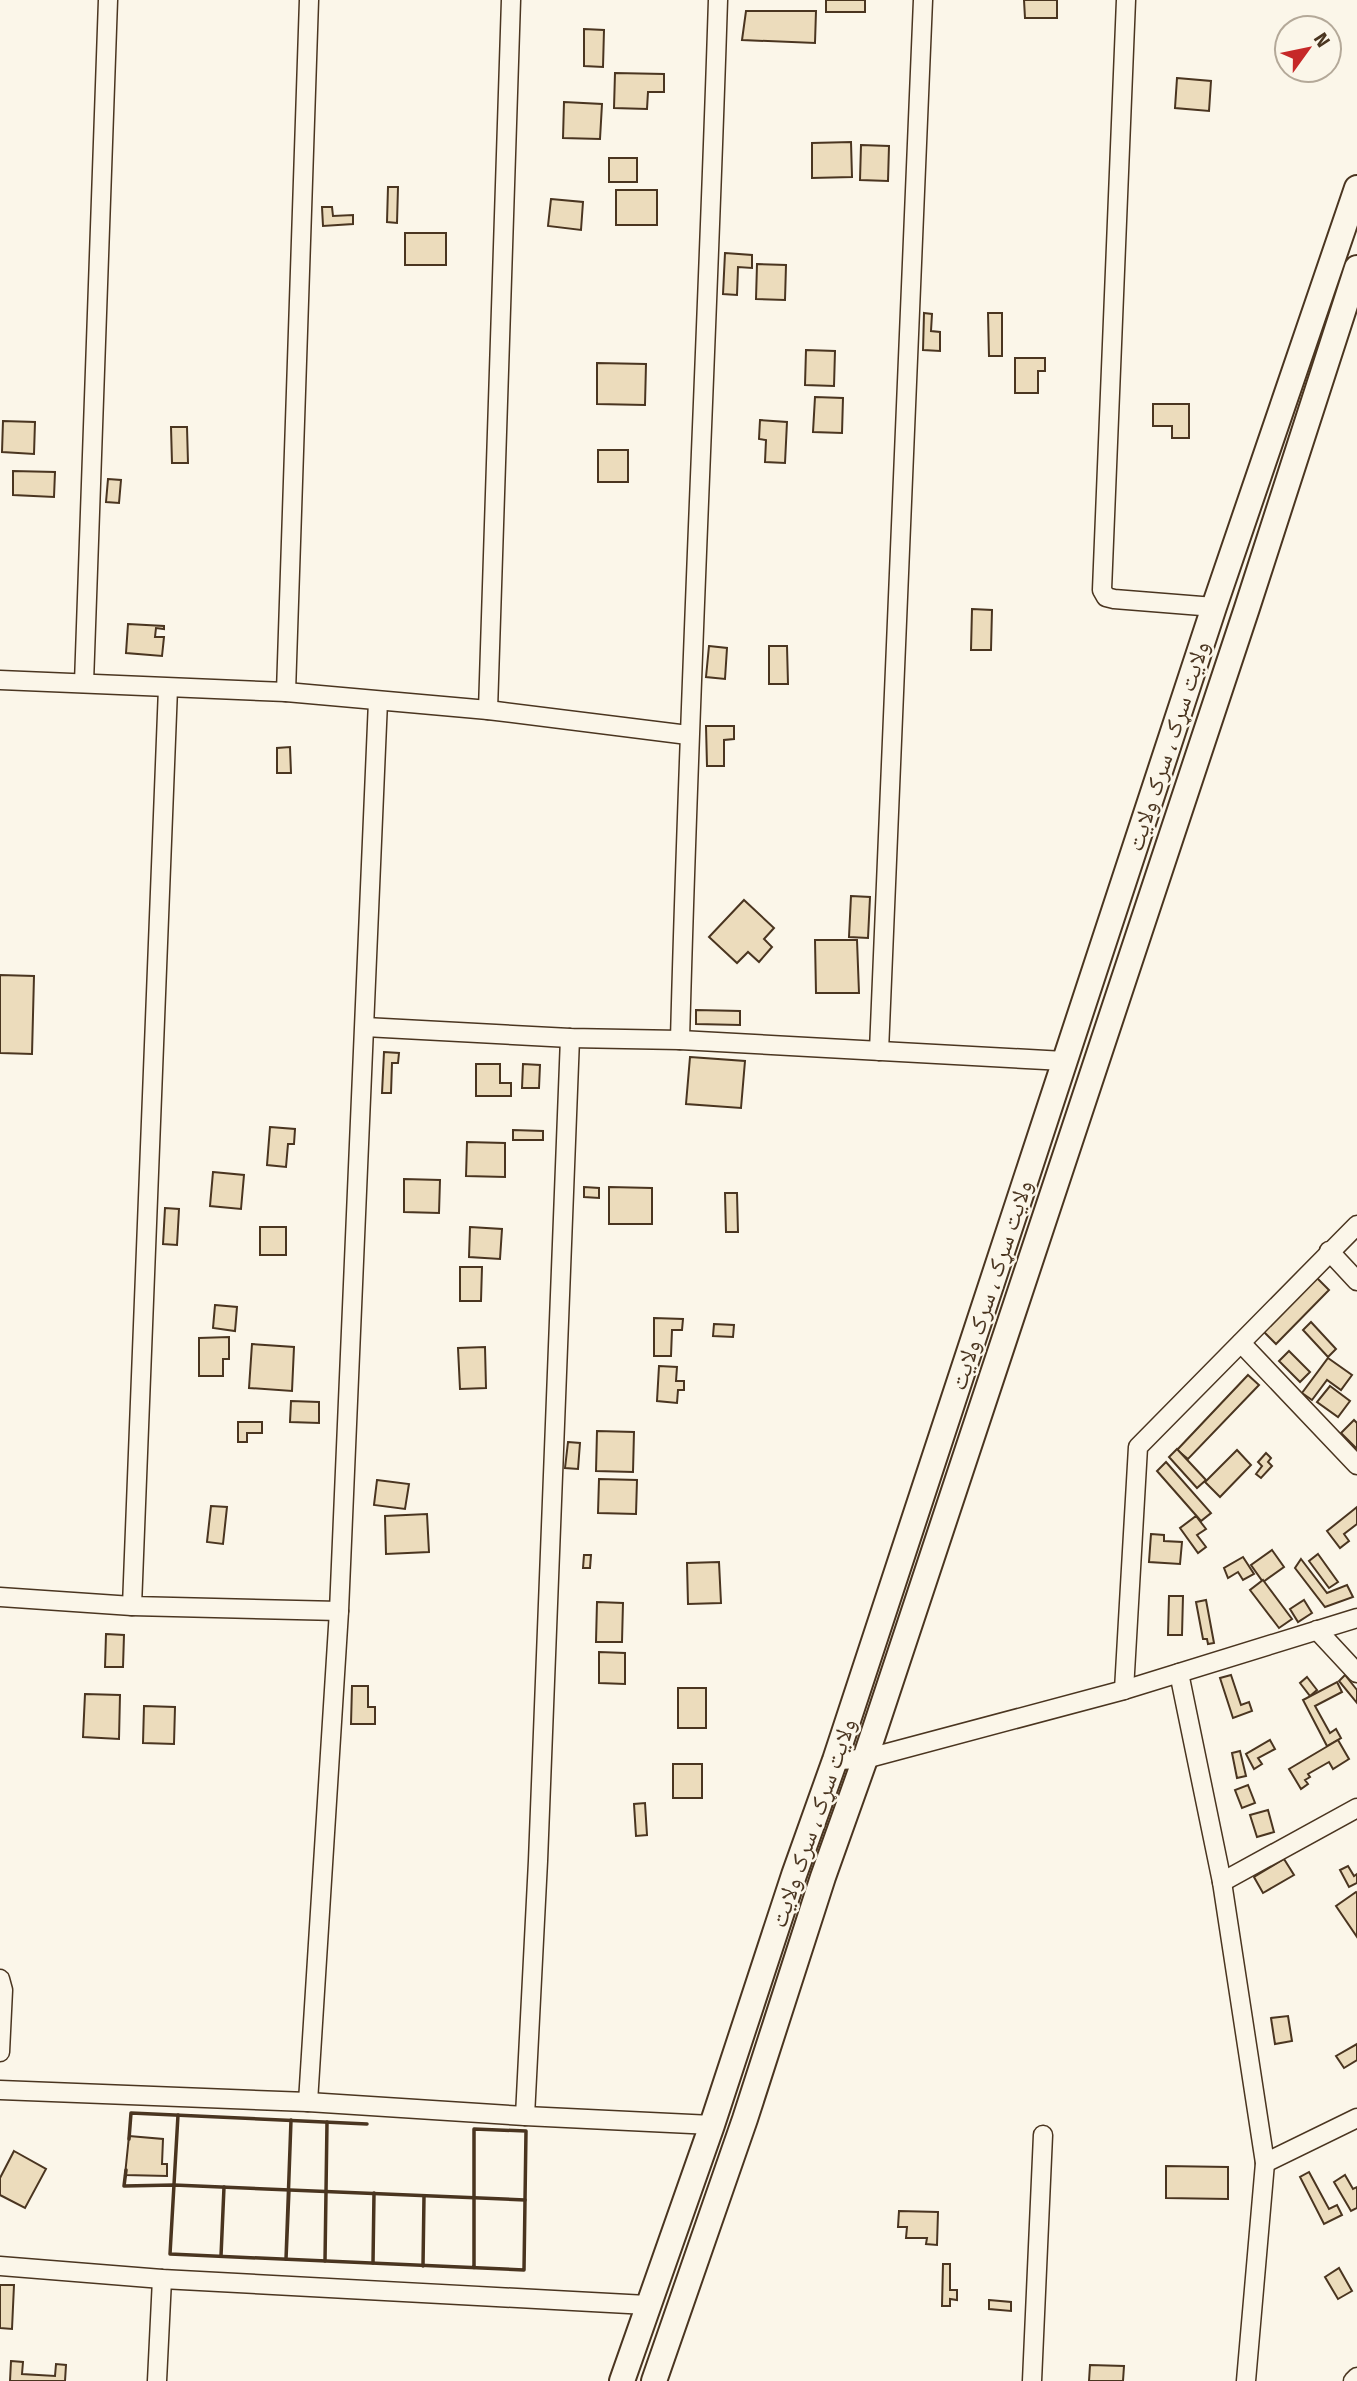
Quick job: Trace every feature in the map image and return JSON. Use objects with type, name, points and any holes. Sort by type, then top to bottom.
[{"type":"main road","name":"ولایت سړک ، سرک ولایت","points":[[622,2381],[835,1760],[1214,607],[1357,188]]},
{"type":"main road","name":"ولایت سړک ، سرک ولایت","points":[[654,2381],[865,1759],[1357,268]]},
{"type":"street","points":[[84,683],[108,0]]},
{"type":"street","points":[[286,692],[309,0]]},
{"type":"street","points":[[488,710],[511,0]]},
{"type":"street","points":[[680,1040],[688,735],[706,364],[719,0]]},
{"type":"street","points":[[879,1051],[923,0]]},
{"type":"street","points":[[1126,0],[1102,590],[1107,597],[1114,599],[1214,607]]},
{"type":"street","points":[[0,680],[286,692],[488,710],[688,735]]},
{"type":"street","points":[[132,1606],[168,688]]},
{"type":"street","points":[[308,2102],[339,1611],[378,701]]},
{"type":"street","points":[[365,1027],[570,1038],[680,1040],[1065,1061]]},
{"type":"street","points":[[525,2116],[538,1861],[570,1038]]},
{"type":"street","points":[[1124,1690],[1138,1447],[1357,1225]]},
{"type":"street","points":[[1329,1251],[1357,1281]]},
{"type":"street","points":[[1241,1343],[1357,1465]]},
{"type":"street","points":[[0,1597],[132,1606],[339,1611]]},
{"type":"street","points":[[835,1760],[865,1759],[1124,1690],[1357,1618]]},
{"type":"street","points":[[1317,1630],[1357,1673]]},
{"type":"street","points":[[1179,1674],[1222,1882],[1265,2163],[1246,2381]]},
{"type":"street","points":[[1222,1882],[1357,1808]]},
{"type":"street","points":[[0,1979],[3,1990],[0,2052]]},
{"type":"street","points":[[0,2090],[308,2102],[712,2125]]},
{"type":"street","points":[[1265,2163],[1357,2118]]},
{"type":"street","points":[[1032,2381],[1043,2135]]},
{"type":"street","points":[[0,2266],[162,2279],[647,2305]]},
{"type":"street","points":[[157,2381],[162,2279]]},
{"type":"street","points":[[1353,2381],[1357,2377]]},
{"type":"building","points":[[826,0],[865,0],[865,12],[826,12]]},
{"type":"building","points":[[1024,0],[1057,0],[1057,18],[1025,18]]},
{"type":"building","points":[[746,11],[816,11],[815,43],[742,40]]},
{"type":"building","points":[[584,29],[604,30],[603,67],[584,66]]},
{"type":"building","points":[[615,73],[664,74],[664,92],[648,92],[647,109],[614,108]]},
{"type":"building","points":[[1177,78],[1211,81],[1209,111],[1175,108]]},
{"type":"building","points":[[564,102],[602,104],[600,139],[563,138]]},
{"type":"building","points":[[851,142],[852,177],[812,178],[812,143]]},
{"type":"building","points":[[861,145],[889,146],[888,181],[860,180]]},
{"type":"building","points":[[609,158],[637,158],[637,182],[609,182]]},
{"type":"building","points":[[388,187],[398,187],[397,223],[387,222]]},
{"type":"building","points":[[616,190],[657,190],[657,225],[616,225]]},
{"type":"building","points":[[551,199],[583,202],[581,230],[548,226]]},
{"type":"building","points":[[322,207],[332,207],[333,216],[353,215],[353,224],[323,226]]},
{"type":"building","points":[[405,233],[446,233],[446,265],[405,265]]},
{"type":"building","points":[[725,253],[752,255],[752,268],[738,267],[737,295],[723,294]]},
{"type":"building","points":[[757,264],[786,265],[785,300],[756,299]]},
{"type":"building","points":[[924,313],[932,314],[931,331],[940,332],[940,351],[923,350]]},
{"type":"building","points":[[988,313],[1002,313],[1002,356],[989,356]]},
{"type":"building","points":[[806,350],[835,351],[834,386],[805,385]]},
{"type":"building","points":[[1015,358],[1045,358],[1045,371],[1038,371],[1038,393],[1015,393]]},
{"type":"building","points":[[597,363],[646,364],[645,405],[597,404]]},
{"type":"building","points":[[815,397],[843,398],[842,433],[813,432]]},
{"type":"building","points":[[1153,404],[1189,404],[1189,438],[1172,438],[1172,426],[1153,426]]},
{"type":"building","points":[[760,420],[787,422],[785,463],[765,462],[766,440],[759,439]]},
{"type":"building","points":[[3,421],[35,422],[34,454],[2,452]]},
{"type":"building","points":[[171,427],[187,427],[188,463],[172,463]]},
{"type":"building","points":[[598,450],[628,450],[628,482],[598,482]]},
{"type":"building","points":[[13,471],[55,472],[54,497],[13,495]]},
{"type":"building","points":[[108,479],[121,480],[119,503],[106,502]]},
{"type":"building","points":[[972,609],[992,610],[991,650],[971,650]]},
{"type":"building","points":[[128,624],[164,626],[164,629],[156,628],[155,637],[164,637],[162,656],[126,653]]},
{"type":"building","points":[[709,646],[727,648],[725,679],[706,677]]},
{"type":"building","points":[[769,646],[787,646],[788,684],[769,684]]},
{"type":"building","points":[[706,726],[734,726],[734,739],[724,740],[724,766],[707,766]]},
{"type":"building","points":[[290,747],[291,773],[277,773],[277,748]]},
{"type":"building","points":[[851,896],[870,897],[868,938],[849,937]]},
{"type":"building","points":[[744,900],[774,928],[764,939],[772,947],[759,962],[748,952],[737,963],[709,937]]},
{"type":"building","points":[[815,940],[857,940],[859,993],[816,993]]},
{"type":"building","points":[[0,975],[34,976],[32,1054],[0,1053]]},
{"type":"building","points":[[696,1010],[740,1011],[740,1025],[696,1024]]},
{"type":"building","points":[[384,1052],[399,1053],[398,1063],[392,1063],[391,1093],[382,1093]]},
{"type":"building","points":[[690,1057],[745,1061],[741,1108],[686,1104]]},
{"type":"building","points":[[476,1064],[500,1064],[500,1083],[511,1083],[511,1096],[476,1096]]},
{"type":"building","points":[[523,1064],[540,1065],[539,1088],[522,1088]]},
{"type":"building","points":[[270,1127],[295,1129],[294,1144],[288,1144],[286,1167],[267,1165]]},
{"type":"building","points":[[513,1130],[543,1131],[543,1140],[513,1140]]},
{"type":"building","points":[[467,1142],[505,1143],[505,1177],[466,1176]]},
{"type":"building","points":[[213,1172],[244,1175],[241,1209],[210,1206]]},
{"type":"building","points":[[404,1179],[440,1180],[439,1213],[404,1212]]},
{"type":"building","points":[[584,1187],[599,1188],[599,1198],[584,1197]]},
{"type":"building","points":[[609,1187],[652,1188],[652,1224],[609,1224]]},
{"type":"building","points":[[725,1193],[737,1193],[738,1232],[726,1232]]},
{"type":"building","points":[[165,1208],[179,1209],[177,1245],[163,1244]]},
{"type":"building","points":[[260,1227],[286,1227],[286,1255],[260,1255]]},
{"type":"building","points":[[470,1227],[502,1229],[500,1259],[469,1257]]},
{"type":"building","points":[[460,1267],[482,1267],[481,1301],[460,1301]]},
{"type":"building","points":[[1316,1277],[1329,1290],[1276,1344],[1263,1331]]},
{"type":"building","points":[[215,1305],[237,1307],[235,1331],[213,1328]]},
{"type":"building","points":[[654,1318],[683,1319],[682,1330],[672,1330],[671,1356],[654,1356]]},
{"type":"building","points":[[1311,1322],[1336,1349],[1328,1357],[1303,1330]]},
{"type":"building","points":[[714,1324],[734,1325],[733,1337],[713,1336]]},
{"type":"building","points":[[229,1337],[229,1359],[223,1359],[223,1376],[199,1376],[199,1338]]},
{"type":"building","points":[[252,1344],[294,1347],[292,1391],[249,1388]]},
{"type":"building","points":[[485,1347],[486,1388],[460,1389],[458,1348]]},
{"type":"building","points":[[1289,1351],[1310,1372],[1300,1382],[1279,1361]]},
{"type":"building","points":[[1328,1358],[1352,1375],[1341,1390],[1327,1380],[1312,1400],[1302,1393]]},
{"type":"building","points":[[659,1366],[677,1367],[676,1381],[684,1381],[684,1390],[678,1390],[677,1403],[657,1401]]},
{"type":"building","points":[[1248,1375],[1259,1385],[1188,1459],[1177,1450]]},
{"type":"building","points":[[1330,1386],[1350,1401],[1338,1417],[1317,1402]]},
{"type":"building","points":[[291,1401],[319,1402],[319,1423],[290,1422]]},
{"type":"building","points":[[1354,1420],[1357,1423],[1357,1449],[1341,1433]]},
{"type":"building","points":[[238,1422],[262,1422],[262,1433],[247,1433],[247,1442],[238,1442]]},
{"type":"building","points":[[597,1431],[634,1432],[633,1472],[596,1471]]},
{"type":"building","points":[[568,1442],[580,1443],[578,1469],[565,1468]]},
{"type":"building","points":[[1177,1449],[1206,1480],[1197,1488],[1169,1457]]},
{"type":"building","points":[[1237,1450],[1251,1465],[1220,1497],[1205,1482]]},
{"type":"building","points":[[1266,1453],[1271,1458],[1268,1462],[1272,1466],[1261,1478],[1256,1474],[1262,1466],[1258,1462]]},
{"type":"building","points":[[1166,1462],[1211,1513],[1201,1521],[1157,1471]]},
{"type":"building","points":[[599,1479],[637,1480],[636,1514],[598,1513]]},
{"type":"building","points":[[377,1480],[409,1484],[405,1509],[374,1505]]},
{"type":"building","points":[[211,1506],[227,1507],[223,1544],[207,1542]]},
{"type":"building","points":[[1357,1507],[1357,1524],[1344,1534],[1349,1541],[1340,1548],[1327,1531]]},
{"type":"building","points":[[427,1514],[429,1552],[386,1554],[385,1516]]},
{"type":"building","points":[[1196,1516],[1206,1529],[1197,1535],[1206,1547],[1198,1553],[1180,1528]]},
{"type":"building","points":[[1151,1534],[1164,1535],[1164,1541],[1182,1542],[1180,1564],[1149,1562]]},
{"type":"building","points":[[1272,1550],[1284,1567],[1263,1582],[1251,1565]]},
{"type":"building","points":[[1318,1554],[1338,1582],[1329,1588],[1309,1561]]},
{"type":"building","points":[[584,1555],[591,1555],[590,1568],[583,1568]]},
{"type":"building","points":[[1243,1557],[1254,1574],[1243,1580],[1238,1572],[1228,1578],[1224,1568]]},
{"type":"building","points":[[1301,1559],[1327,1593],[1347,1585],[1353,1597],[1325,1607],[1295,1568]]},
{"type":"building","points":[[719,1562],[721,1603],[688,1604],[687,1563]]},
{"type":"building","points":[[1263,1580],[1292,1619],[1279,1628],[1250,1590]]},
{"type":"building","points":[[1169,1596],[1183,1596],[1182,1635],[1168,1635]]},
{"type":"building","points":[[1206,1600],[1214,1643],[1208,1644],[1207,1639],[1203,1639],[1196,1602]]},
{"type":"building","points":[[1304,1600],[1312,1613],[1298,1622],[1290,1609]]},
{"type":"building","points":[[597,1602],[623,1603],[622,1642],[596,1642]]},
{"type":"building","points":[[106,1634],[124,1635],[123,1667],[105,1667]]},
{"type":"building","points":[[599,1652],[625,1653],[625,1684],[599,1683]]},
{"type":"building","points":[[1231,1675],[1241,1705],[1249,1702],[1252,1711],[1233,1718],[1220,1678]]},
{"type":"building","points":[[1345,1675],[1357,1690],[1357,1703],[1339,1681]]},
{"type":"building","points":[[1307,1677],[1317,1690],[1310,1696],[1300,1683]]},
{"type":"building","points":[[1337,1682],[1342,1692],[1315,1706],[1330,1733],[1336,1729],[1341,1738],[1327,1746],[1303,1700]]},
{"type":"building","points":[[352,1686],[368,1686],[368,1707],[375,1707],[375,1724],[351,1724]]},
{"type":"building","points":[[678,1688],[706,1688],[706,1728],[678,1728]]},
{"type":"building","points":[[85,1694],[120,1695],[119,1739],[83,1737]]},
{"type":"building","points":[[144,1706],[175,1707],[174,1744],[143,1743]]},
{"type":"building","points":[[1270,1740],[1275,1749],[1258,1758],[1262,1764],[1254,1769],[1246,1754]]},
{"type":"building","points":[[1338,1740],[1349,1759],[1333,1769],[1329,1762],[1308,1774],[1310,1777],[1305,1780],[1308,1784],[1301,1789],[1289,1769]]},
{"type":"building","points":[[1240,1751],[1246,1776],[1237,1778],[1232,1753]]},
{"type":"building","points":[[673,1764],[702,1764],[702,1798],[673,1798]]},
{"type":"building","points":[[1248,1785],[1255,1803],[1242,1808],[1235,1790]]},
{"type":"building","points":[[645,1803],[647,1835],[636,1836],[634,1804]]},
{"type":"building","points":[[1268,1810],[1274,1832],[1257,1837],[1250,1815]]},
{"type":"building","points":[[1284,1859],[1294,1875],[1263,1893],[1254,1877]]},
{"type":"building","points":[[1348,1866],[1354,1876],[1357,1874],[1357,1883],[1349,1887],[1340,1870]]},
{"type":"building","points":[[1357,1893],[1357,1937],[1336,1906]]},
{"type":"building","points":[[1288,2016],[1292,2041],[1275,2044],[1271,2018]]},
{"type":"building","points":[[1357,2044],[1357,2060],[1344,2068],[1336,2056]]},
{"type":"building","points":[[129,2136],[163,2139],[162,2164],[167,2164],[167,2176],[125,2175]]},
{"type":"building","points":[[14,2151],[46,2169],[25,2208],[0,2195],[0,2178]]},
{"type":"building","points":[[1166,2166],[1228,2167],[1228,2199],[1166,2198]]},
{"type":"building","points":[[1309,2172],[1329,2209],[1337,2205],[1342,2215],[1324,2224],[1300,2177]]},
{"type":"building","points":[[1345,2175],[1353,2189],[1357,2187],[1357,2208],[1351,2211],[1334,2182]]},
{"type":"building","points":[[899,2211],[938,2212],[937,2245],[926,2244],[927,2238],[906,2238],[907,2227],[898,2227]]},
{"type":"building","points":[[943,2264],[950,2264],[950,2290],[957,2290],[957,2300],[950,2299],[950,2306],[942,2306]]},
{"type":"building","points":[[1339,2268],[1352,2291],[1338,2299],[1325,2277]]},
{"type":"building","points":[[0,2285],[14,2285],[12,2329],[0,2328]]},
{"type":"building","points":[[989,2300],[1011,2302],[1011,2311],[989,2309]]},
{"type":"building","points":[[11,2361],[23,2362],[22,2374],[55,2376],[56,2364],[66,2365],[65,2381],[10,2381]]},
{"type":"building","points":[[1090,2365],[1124,2366],[1123,2381],[1089,2381]]},
{"type":"wall","points":[[129,2139],[131,2113],[367,2124]]},
{"type":"wall","points":[[178,2115],[170,2254],[524,2270],[526,2131],[474,2129],[474,2268]]},
{"type":"wall","points":[[289,2190],[286,2259],[291,2120]]},
{"type":"wall","points":[[325,2261],[327,2122]]},
{"type":"wall","points":[[126,2170],[124,2186],[174,2185],[525,2200]]},
{"type":"wall","points":[[221,2256],[224,2187]]},
{"type":"wall","points":[[373,2263],[374,2193]]},
{"type":"wall","points":[[423,2266],[424,2196]]}]
